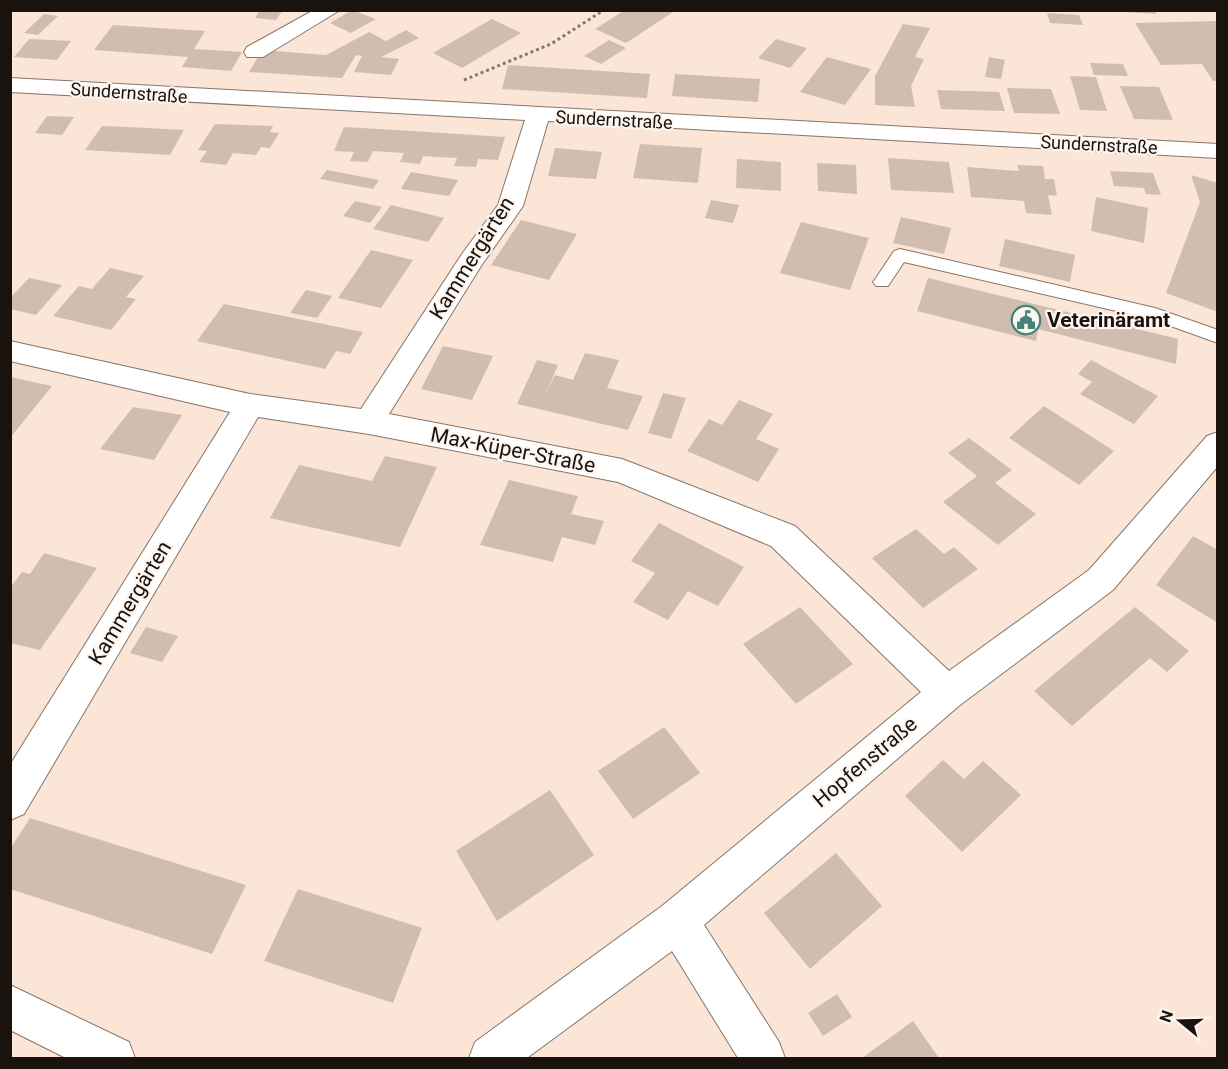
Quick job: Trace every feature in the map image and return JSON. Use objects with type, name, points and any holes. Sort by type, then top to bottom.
[{"type":"street","points":[[255,52],[330,10]]},
{"type":"street","name":"Sundernstraße","points":[[10,86],[1218,151]]},
{"type":"street","name":"Kammergärten","points":[[369,422],[471,260],[510,206],[538,116]]},
{"type":"street","name":"Max-Küper-Straße","points":[[10,351],[250,405],[369,422],[622,471],[783,536],[947,693]]},
{"type":"street","name":"Kammergärten","points":[[10,801],[250,405]]},
{"type":"street","name":"Hopfenstraße","points":[[491,1059],[677,921],[947,693],[1101,580],[1218,444]]},
{"type":"street","points":[[677,921],[763,1059]]},
{"type":"street","points":[[10,1006],[113,1059]]},
{"type":"lane","points":[[882,282],[900,255],[1155,314],[1218,337]]},
{"type":"path","points":[[449,110],[462,81],[551,44],[604,10]]},
{"type":"building","points":[[260,10],[283,10],[276,20],[255,18]]},
{"type":"building","points":[[352,10],[376,19],[351,33],[330,23]]},
{"type":"building","points":[[625,10],[676,10],[626,43],[595,29]]},
{"type":"building","points":[[1125,10],[1155,10],[1156,14],[1125,12]]},
{"type":"building","points":[[1047,13],[1079,15],[1083,25],[1050,23]]},
{"type":"building","points":[[44,14],[58,16],[38,35],[24,33]]},
{"type":"building","points":[[492,19],[521,33],[462,68],[433,53]]},
{"type":"building","points":[[1218,21],[1218,81],[1213,81],[1202,64],[1161,65],[1135,23]]},
{"type":"building","points":[[903,24],[930,28],[915,57],[924,59],[911,86],[915,107],[875,105],[875,76]]},
{"type":"building","points":[[113,25],[205,31],[194,49],[242,52],[231,71],[182,67],[188,57],[94,50]]},
{"type":"building","points":[[406,30],[419,38],[381,57],[399,59],[391,75],[354,72],[362,56],[356,55],[342,78],[249,72],[262,50],[326,55],[369,32],[386,41]]},
{"type":"building","points":[[29,39],[71,41],[57,60],[14,57]]},
{"type":"building","points":[[776,39],[807,48],[790,68],[758,58]]},
{"type":"building","points":[[609,40],[626,48],[601,64],[584,56]]},
{"type":"building","points":[[827,57],[871,69],[845,105],[800,92]]},
{"type":"building","points":[[989,57],[1005,60],[1001,79],[985,77]]},
{"type":"building","points":[[1090,63],[1123,64],[1128,76],[1094,75]]},
{"type":"building","points":[[508,65],[650,74],[647,98],[502,89]]},
{"type":"building","points":[[675,74],[760,79],[758,102],[672,96]]},
{"type":"building","points":[[1070,76],[1096,77],[1107,111],[1080,110]]},
{"type":"building","points":[[1120,86],[1159,87],[1173,120],[1134,119]]},
{"type":"building","points":[[1007,88],[1051,89],[1060,114],[1014,113]]},
{"type":"building","points":[[937,90],[999,92],[1005,111],[941,109]]},
{"type":"building","points":[[47,116],[74,117],[62,135],[35,133]]},
{"type":"building","points":[[215,124],[273,126],[270,132],[279,133],[270,148],[261,147],[256,155],[233,153],[226,165],[199,162],[207,151],[198,150]]},
{"type":"building","points":[[102,126],[184,130],[170,155],[85,150]]},
{"type":"building","points":[[344,127],[505,137],[498,160],[478,159],[476,167],[454,166],[457,158],[423,156],[420,164],[400,162],[404,153],[373,151],[368,162],[350,161],[354,152],[334,151]]},
{"type":"building","points":[[640,144],[702,148],[698,183],[633,178]]},
{"type":"building","points":[[555,148],[602,152],[596,179],[548,176]]},
{"type":"building","points":[[888,158],[949,162],[954,193],[891,190]]},
{"type":"building","points":[[737,159],[781,162],[781,191],[736,188]]},
{"type":"building","points":[[817,163],[856,165],[857,194],[818,191]]},
{"type":"building","points":[[1017,165],[1043,166],[1045,179],[1054,179],[1057,196],[1048,195],[1052,215],[1026,213],[1024,201],[971,197],[967,167],[1019,171]]},
{"type":"building","points":[[327,170],[379,180],[373,189],[320,179]]},
{"type":"building","points":[[1110,171],[1153,173],[1161,195],[1146,194],[1144,188],[1114,186]]},
{"type":"building","points":[[411,172],[458,180],[449,196],[401,189]]},
{"type":"building","points":[[1191,175],[1218,183],[1218,312],[1166,293],[1200,202]]},
{"type":"building","points":[[1096,197],[1148,208],[1144,243],[1091,231]]},
{"type":"building","points":[[711,200],[739,205],[733,223],[705,218]]},
{"type":"building","points":[[355,201],[382,207],[370,223],[343,216]]},
{"type":"building","points":[[391,205],[444,218],[428,242],[373,229]]},
{"type":"building","points":[[901,217],[951,228],[944,254],[893,243]]},
{"type":"building","points":[[521,220],[577,234],[549,280],[491,265]]},
{"type":"building","points":[[801,222],[869,238],[850,290],[780,273]]},
{"type":"building","points":[[1005,239],[1075,255],[1070,282],[999,266]]},
{"type":"building","points":[[371,250],[413,260],[381,308],[338,298]]},
{"type":"building","points":[[110,268],[144,276],[126,297],[136,299],[111,330],[53,316],[79,286],[92,289]]},
{"type":"building","points":[[29,278],[62,285],[36,315],[10,309],[10,298]]},
{"type":"building","name":"Veterinäramt","points":[[928,278],[1178,339],[1176,364],[1038,329],[1036,341],[917,311]]},
{"type":"building","points":[[306,290],[332,296],[317,318],[290,313]]},
{"type":"building","points":[[224,304],[363,332],[350,354],[336,351],[325,369],[197,341]]},
{"type":"building","points":[[443,346],[493,356],[472,400],[421,389]]},
{"type":"building","points":[[585,353],[619,360],[607,388],[643,396],[628,430],[517,404],[537,360],[558,365],[546,393],[555,375],[573,380]]},
{"type":"building","points":[[1091,360],[1158,396],[1134,424],[1080,394],[1092,382],[1078,374]]},
{"type":"building","points":[[10,377],[52,386],[10,438]]},
{"type":"building","points":[[663,393],[686,398],[671,439],[648,433]]},
{"type":"building","points":[[739,400],[773,414],[756,439],[779,449],[758,482],[687,451],[709,419],[722,425]]},
{"type":"building","points":[[1044,406],[1114,451],[1079,485],[1009,438]]},
{"type":"building","points":[[133,407],[182,415],[154,460],[100,449]]},
{"type":"building","points":[[969,438],[1012,470],[995,483],[1036,514],[998,545],[943,502],[977,476],[948,453]]},
{"type":"building","points":[[385,456],[437,467],[400,547],[270,518],[299,465],[372,481]]},
{"type":"building","points":[[509,480],[578,496],[571,514],[604,521],[595,545],[562,537],[553,562],[480,545]]},
{"type":"building","points":[[659,523],[744,567],[718,606],[688,591],[668,620],[633,602],[655,573],[631,561]]},
{"type":"building","points":[[916,529],[944,554],[954,547],[978,569],[923,608],[872,558]]},
{"type":"building","points":[[1193,536],[1218,550],[1218,623],[1156,585]]},
{"type":"building","points":[[44,553],[97,568],[40,650],[10,643],[10,588],[22,572],[30,574]]},
{"type":"building","points":[[800,607],[853,664],[796,704],[743,644]]},
{"type":"building","points":[[1135,607],[1189,651],[1167,672],[1150,658],[1072,726],[1034,691]]},
{"type":"building","points":[[146,627],[178,636],[162,662],[130,653]]},
{"type":"building","points":[[664,727],[700,773],[633,819],[598,771]]},
{"type":"building","points":[[943,760],[964,779],[983,761],[1021,795],[962,852],[905,796]]},
{"type":"building","points":[[550,790],[594,855],[497,921],[456,851]]},
{"type":"building","points":[[30,818],[246,885],[212,954],[10,889],[10,849]]},
{"type":"building","points":[[836,853],[882,906],[810,969],[764,913]]},
{"type":"building","points":[[298,889],[422,928],[393,1003],[264,961]]},
{"type":"building","points":[[837,994],[852,1017],[823,1036],[808,1013]]},
{"type":"building","points":[[913,1021],[939,1058],[862,1058]]},
{"type":"place","name":"Veterinäramt","points":[[1026,320]]}]
